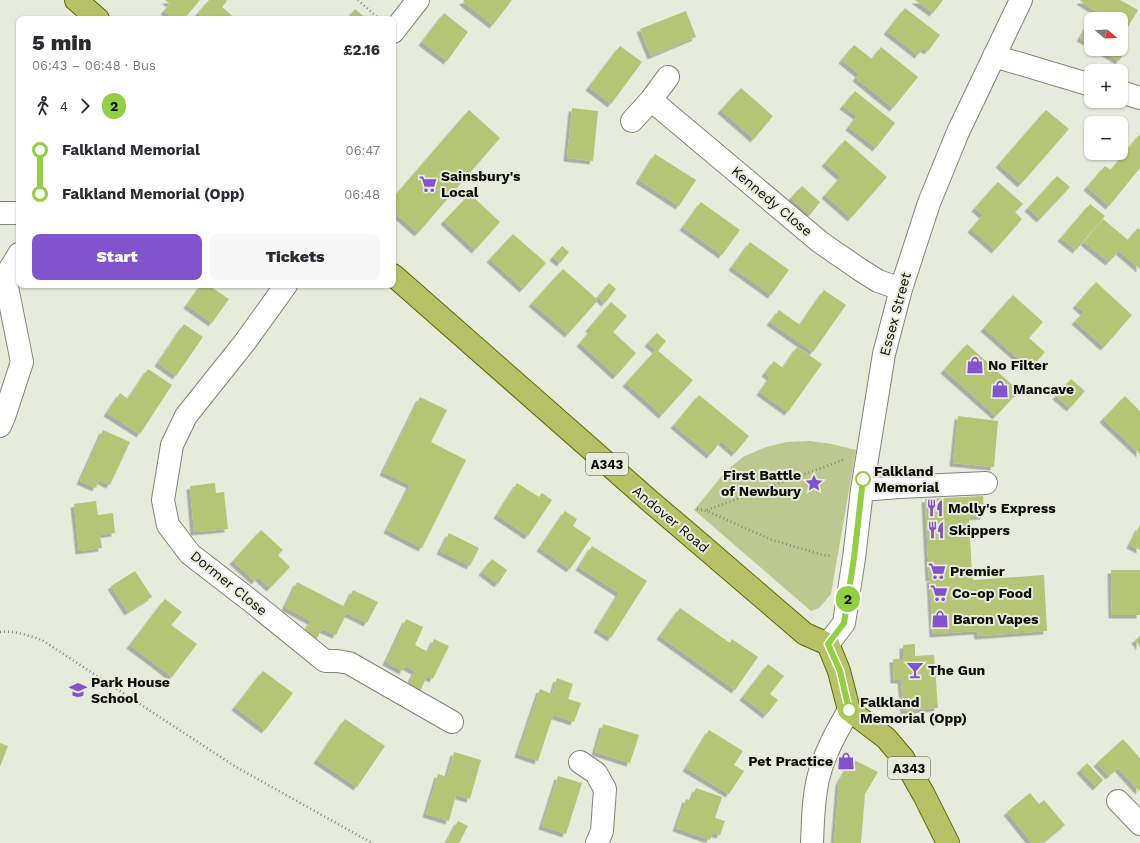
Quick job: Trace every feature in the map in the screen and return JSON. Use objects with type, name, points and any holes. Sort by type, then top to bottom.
[{"type":"main road","points":[[76,0],[95,16]]},
{"type":"main road","name":"Andover Road","points":[[396,278],[651,502],[805,634],[828,644]]},
{"type":"main road","points":[[828,644],[840,671],[849,710]]},
{"type":"main road","name":"A343","points":[[849,710],[886,738],[903,758],[924,795],[948,843]]},
{"type":"street","points":[[396,28],[418,0]]},
{"type":"street","name":"Essex Street","points":[[828,644],[844,623],[862,490],[884,354],[900,289],[929,203],[958,132],[1021,0]]},
{"type":"street","points":[[994,56],[1084,82]]},
{"type":"street","points":[[632,121],[651,100],[668,77]]},
{"type":"street","points":[[1128,94],[1140,98]]},
{"type":"street","name":"Kennedy Close","points":[[651,100],[820,242],[859,270],[878,281],[900,289]]},
{"type":"street","points":[[0,213],[16,213]]},
{"type":"street","points":[[0,426],[22,362],[5,277],[16,259]]},
{"type":"street","name":"Dormer Close","points":[[284,288],[186,416],[172,445],[162,500],[168,525],[190,554],[325,660],[349,663],[452,722]]},
{"type":"street","points":[[862,490],[986,483]]},
{"type":"street","points":[[812,843],[816,790],[824,757],[849,710]]},
{"type":"street","points":[[580,762],[596,773],[605,789],[602,831],[597,843]]},
{"type":"street","points":[[1118,801],[1140,824]]},
{"type":"path","points":[[358,0],[377,16]]},
{"type":"path","points":[[706,510],[868,451]]},
{"type":"path","points":[[693,508],[706,510],[772,540],[824,555],[854,558]]},
{"type":"path","points":[[0,632],[6,631],[25,634],[42,640],[236,767],[372,843]]},
{"type":"green space","points":[[809,441],[832,444],[856,450],[831,594],[819,608],[811,611],[694,510],[725,472],[743,457],[766,447],[787,442]]},
{"type":"building","points":[[165,0],[200,0],[187,16],[170,16],[164,11],[170,4]]},
{"type":"building","points":[[209,0],[226,0],[227,1],[222,7],[232,16],[202,16],[198,13]]},
{"type":"building","points":[[464,0],[512,0],[493,25],[463,2]]},
{"type":"building","points":[[915,0],[943,0],[933,13]]},
{"type":"building","points":[[1120,0],[1138,10],[1128,27],[1128,12],[1095,12],[1080,1]]},
{"type":"building","points":[[905,8],[940,35],[928,51],[923,48],[918,55],[887,31]]},
{"type":"building","points":[[355,9],[363,16],[349,16]]},
{"type":"building","points":[[686,11],[696,37],[651,56],[640,29]]},
{"type":"building","points":[[444,13],[468,32],[447,61],[422,42]]},
{"type":"building","points":[[1084,31],[1084,40],[1080,38]]},
{"type":"building","points":[[854,45],[872,59],[881,47],[918,77],[893,108],[856,78],[859,74],[842,60]]},
{"type":"building","points":[[620,46],[642,62],[611,104],[589,87]]},
{"type":"building","points":[[1111,56],[1122,56],[1119,61]]},
{"type":"building","points":[[741,88],[773,116],[754,139],[721,110]]},
{"type":"building","points":[[855,91],[895,123],[876,148],[849,127],[857,116],[843,106]]},
{"type":"building","points":[[572,108],[598,111],[593,161],[567,158]]},
{"type":"building","points":[[469,110],[500,138],[418,233],[396,214],[396,195]]},
{"type":"building","points":[[1046,110],[1069,129],[1021,184],[999,164]]},
{"type":"building","points":[[1140,134],[1140,168],[1109,206],[1087,187],[1105,166],[1111,170],[1119,160],[1128,160],[1128,149]]},
{"type":"building","points":[[845,140],[887,177],[851,218],[825,195],[841,177],[825,163]]},
{"type":"building","points":[[655,154],[696,180],[679,206],[639,180]]},
{"type":"building","points":[[1057,176],[1070,187],[1040,219],[1028,208]]},
{"type":"building","points":[[998,182],[1023,204],[1015,212],[1022,219],[995,250],[971,229],[983,215],[975,208]]},
{"type":"building","points":[[802,186],[820,202],[810,215],[791,198]]},
{"type":"building","points":[[470,194],[500,222],[475,250],[444,221]]},
{"type":"building","points":[[701,202],[740,230],[722,255],[683,227]]},
{"type":"building","points":[[1090,204],[1105,216],[1076,250],[1061,238]]},
{"type":"building","points":[[1103,219],[1128,240],[1138,228],[1140,230],[1140,269],[1119,251],[1109,262],[1084,242]]},
{"type":"building","points":[[513,234],[546,263],[523,289],[490,259]]},
{"type":"building","points":[[750,242],[789,270],[771,295],[732,267]]},
{"type":"building","points":[[562,246],[569,252],[560,263],[553,257]]},
{"type":"building","points":[[563,269],[598,300],[568,334],[532,303]]},
{"type":"building","points":[[1096,282],[1132,315],[1104,347],[1075,321],[1084,312],[1076,305]]},
{"type":"building","points":[[609,283],[616,289],[605,303],[598,297]]},
{"type":"building","points":[[199,288],[212,288],[229,299],[212,323],[187,305]]},
{"type":"building","points":[[824,290],[846,305],[813,352],[770,322],[779,310],[800,325]]},
{"type":"building","points":[[1013,295],[1043,322],[1029,338],[1045,352],[1030,369],[984,328]]},
{"type":"building","points":[[611,302],[627,316],[613,332],[636,353],[616,376],[580,343],[591,330],[589,328]]},
{"type":"building","points":[[184,324],[203,337],[176,376],[158,363]]},
{"type":"building","points":[[657,333],[666,341],[658,351],[693,380],[662,415],[626,383],[656,350],[648,343]]},
{"type":"building","points":[[967,344],[1019,391],[996,416],[944,370]]},
{"type":"building","points":[[797,347],[822,364],[788,412],[760,392],[770,377],[765,373],[774,361],[783,368]]},
{"type":"building","points":[[148,369],[172,385],[140,434],[107,413],[120,393],[128,399]]},
{"type":"building","points":[[1071,379],[1085,391],[1070,408],[1056,396]]},
{"type":"building","points":[[699,395],[749,436],[735,453],[721,441],[710,455],[674,425]]},
{"type":"building","points":[[1125,396],[1140,411],[1140,454],[1103,419]]},
{"type":"building","points":[[420,397],[447,410],[431,442],[466,460],[422,548],[387,530],[410,485],[383,472]]},
{"type":"building","points":[[958,416],[998,421],[994,467],[953,463]]},
{"type":"building","points":[[103,430],[130,442],[110,485],[99,480],[96,488],[80,481]]},
{"type":"building","points":[[215,483],[216,493],[224,492],[228,529],[194,532],[190,486]]},
{"type":"building","points":[[517,483],[539,497],[542,493],[552,500],[528,536],[497,515]]},
{"type":"building","points":[[983,496],[984,516],[969,517],[972,576],[929,578],[925,499]]},
{"type":"building","points":[[96,501],[98,515],[113,513],[115,533],[100,535],[102,548],[79,551],[74,504]]},
{"type":"building","points":[[565,511],[577,519],[573,526],[591,538],[570,569],[540,548]]},
{"type":"building","points":[[1140,525],[1140,550],[1130,545]]},
{"type":"building","points":[[261,530],[283,550],[278,555],[290,567],[270,588],[258,577],[255,581],[233,561]]},
{"type":"building","points":[[449,533],[479,548],[470,566],[440,551]]},
{"type":"building","points":[[592,546],[647,581],[611,638],[597,629],[619,593],[579,567]]},
{"type":"building","points":[[492,559],[507,570],[498,584],[482,572]]},
{"type":"building","points":[[1111,570],[1140,570],[1140,615],[1112,615]]},
{"type":"building","points":[[135,571],[152,597],[128,612],[111,586]]},
{"type":"building","points":[[1044,575],[1047,631],[978,636],[977,631],[933,634],[930,579],[972,576],[973,580]]},
{"type":"building","points":[[297,582],[345,607],[353,590],[378,602],[367,623],[347,613],[336,635],[322,629],[316,640],[304,633],[311,621],[285,607]]},
{"type":"building","points":[[165,599],[182,612],[171,625],[197,644],[172,677],[130,645]]},
{"type":"building","points":[[680,608],[730,643],[732,639],[758,657],[735,690],[660,636]]},
{"type":"building","points":[[406,619],[423,627],[415,645],[428,652],[434,639],[449,646],[433,679],[427,676],[419,694],[407,688],[415,671],[405,666],[403,671],[386,662]]},
{"type":"building","points":[[1140,636],[1140,647],[1135,640]]},
{"type":"building","name":"The Gun","points":[[915,644],[915,656],[934,655],[938,708],[904,711],[901,680],[894,680],[893,659],[903,659],[903,645]]},
{"type":"building","points":[[768,664],[784,676],[770,694],[778,700],[766,715],[743,697]]},
{"type":"building","points":[[263,671],[293,693],[265,730],[235,707]]},
{"type":"building","points":[[557,678],[573,684],[568,699],[581,703],[574,722],[553,715],[538,761],[518,754],[540,689],[552,694]]},
{"type":"building","points":[[345,719],[385,746],[357,787],[317,760]]},
{"type":"building","points":[[603,724],[639,735],[630,763],[595,752]]},
{"type":"building","points":[[709,730],[743,751],[734,765],[744,771],[729,794],[686,768]]},
{"type":"building","points":[[1123,739],[1140,758],[1139,791],[1118,768],[1109,776],[1097,763]]},
{"type":"building","points":[[0,743],[8,746],[0,767]]},
{"type":"building","points":[[454,752],[481,760],[470,799],[456,795],[449,821],[426,814],[438,774],[447,777]]},
{"type":"building","points":[[852,759],[878,772],[865,794],[861,843],[834,843],[839,782]]},
{"type":"building","points":[[1087,763],[1103,780],[1096,787],[1080,770]]},
{"type":"building","points":[[558,776],[582,783],[566,834],[542,826]]},
{"type":"building","points":[[696,788],[722,797],[715,818],[725,821],[720,835],[712,833],[710,840],[676,828],[686,799],[691,801]]},
{"type":"building","points":[[1030,793],[1039,804],[1044,800],[1065,825],[1043,843],[1032,843],[1007,812]]},
{"type":"building","points":[[458,821],[468,826],[459,843],[446,843]]},
{"type":"bus line","name":"2","points":[[849,710],[840,671],[828,644],[844,623],[854,558],[863,479]]},
{"type":"place","name":"Sainsbury's Local","points":[[428,184]]},
{"type":"place","name":"No Filter","points":[[975,365]]},
{"type":"place","name":"Mancave","points":[[1000,389]]},
{"type":"place","name":"Falkland Memorial","points":[[863,479]]},
{"type":"place","name":"First Battle of Newbury","points":[[814,483]]},
{"type":"place","name":"Molly's Express","points":[[935,508]]},
{"type":"place","name":"Skippers","points":[[936,530]]},
{"type":"place","name":"Premier","points":[[937,571]]},
{"type":"place","name":"Co-op Food","points":[[939,593]]},
{"type":"place","name":"Baron Vapes","points":[[940,619]]},
{"type":"place","name":"The Gun","points":[[915,670]]},
{"type":"place","name":"Park House School","points":[[78,690]]},
{"type":"place","name":"Falkland Memorial (Opp)","points":[[849,710]]},
{"type":"place","name":"Pet Practice","points":[[846,761]]}]
